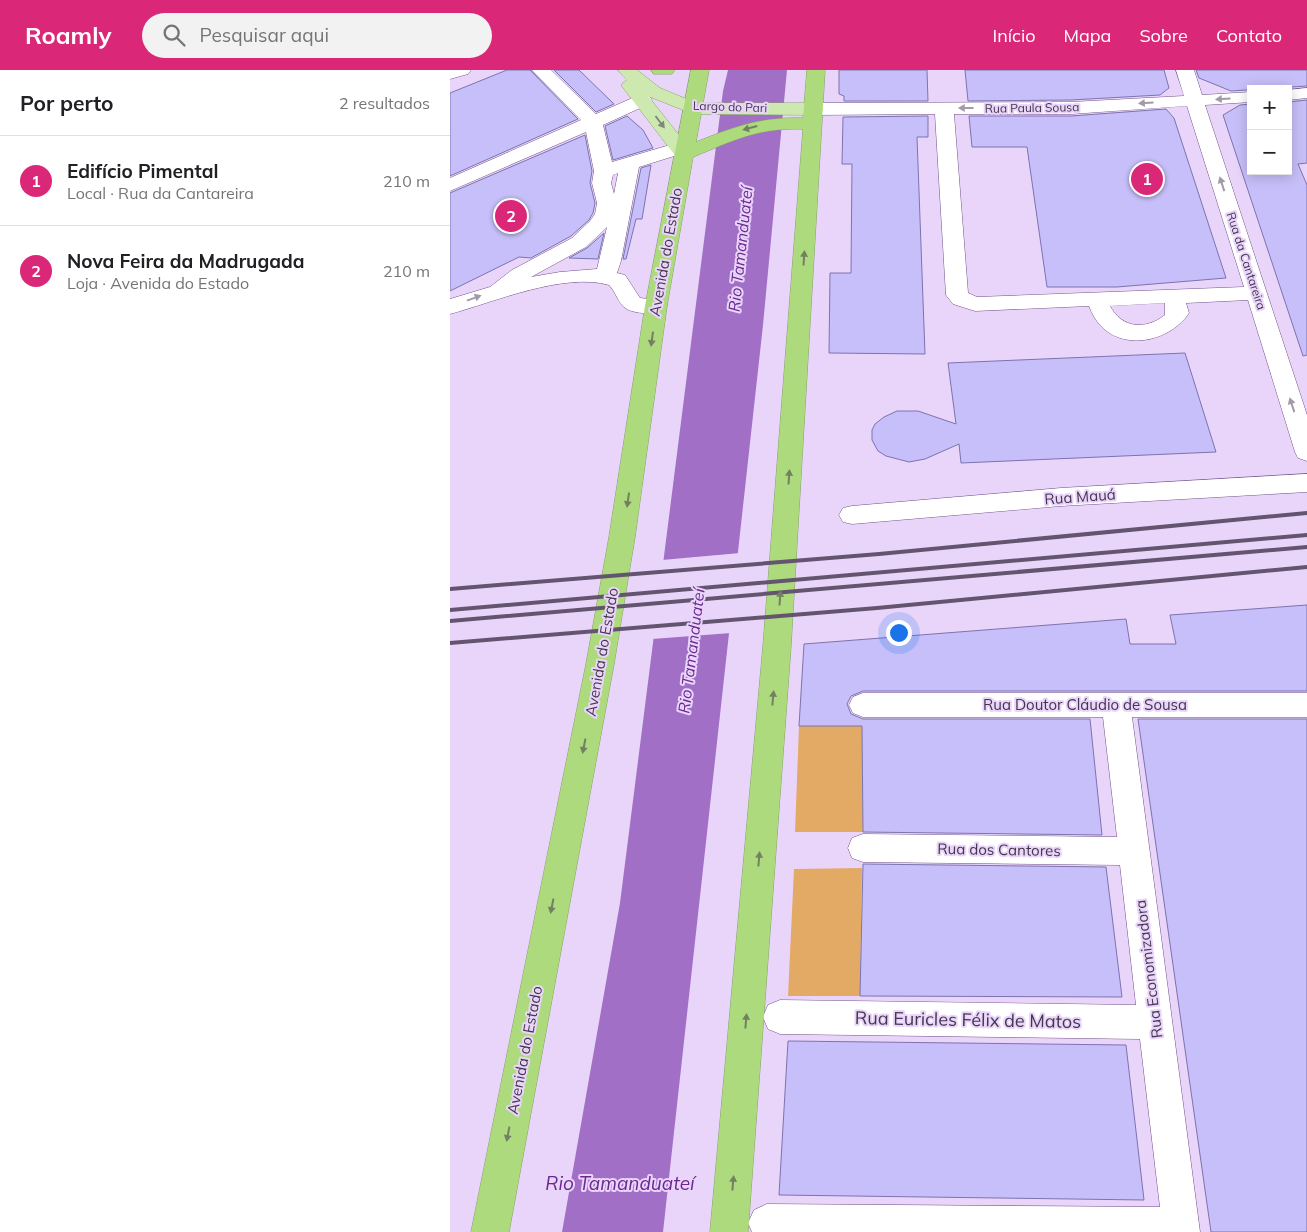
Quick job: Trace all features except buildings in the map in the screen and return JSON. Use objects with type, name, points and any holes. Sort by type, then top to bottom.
[{"type":"highway","points":[[660,70],[666,70]]},
{"type":"highway","name":"Avenida do Estado","points":[[490,1232],[600,664],[622,537],[656,306],[689,150],[701,108],[700,70]]},
{"type":"highway","points":[[729,1232],[777,646],[806,116],[816,70]]},
{"type":"highway","points":[[689,150],[747,128],[806,116]]},
{"type":"main road","points":[[618,70],[689,150]]},
{"type":"main road","name":"Largo do Pari","points":[[627,70],[636,80],[654,92],[701,108],[806,116]]},
{"type":"street","points":[[450,74],[462,70]]},
{"type":"street","points":[[498,292],[518,276],[587,237],[599,226],[607,209],[600,179],[604,171],[593,122],[541,70]]},
{"type":"street","name":"Rua da Cantareira","points":[[1185,70],[1307,452]]},
{"type":"street","points":[[1292,94],[1307,93]]},
{"type":"street","name":"Rua Paula Sousa","points":[[806,116],[944,108],[1071,108],[1247,97]]},
{"type":"street","points":[[450,185],[643,100]]},
{"type":"street","points":[[944,108],[957,294],[961,299],[975,304],[1256,293]]},
{"type":"street","points":[[604,171],[630,162],[689,150]]},
{"type":"street","points":[[606,276],[611,261],[630,162]]},
{"type":"street","points":[[450,307],[498,292],[576,277],[606,276],[620,283],[630,303],[656,306]]},
{"type":"street","points":[[1096,299],[1106,318],[1114,326],[1140,332],[1158,330],[1174,321],[1178,313],[1174,296]]},
{"type":"street","name":"Rua Mauá","points":[[852,515],[1061,497],[1307,483]]},
{"type":"street","name":"Rua Doutor Cláudio de Sousa","points":[[863,705],[1307,706]]},
{"type":"street","name":"Rua Economizadora","points":[[1116,706],[1181,1229]]},
{"type":"street","name":"Rua dos Cantores","points":[[864,848],[1134,851]]},
{"type":"street","name":"Rua Euricles Félix de Matos","points":[[780,1017],[1155,1022]]},
{"type":"street","points":[[767,1223],[1181,1229]]},
{"type":"shaded area","points":[[799,726],[862,726],[863,832],[795,832]]},
{"type":"shaded area","points":[[862,868],[860,996],[788,996],[794,869]]},
{"type":"water","name":"Rio Tamanduateí","points":[[728,70],[787,70],[763,325],[663,1232],[562,1232],[620,903],[723,91]]},
{"type":"pier","points":[[740,553],[731,633],[652,639],[662,560]]},
{"type":"railway","points":[[450,589],[879,554],[1307,513]]},
{"type":"railway","points":[[450,610],[1307,535]]},
{"type":"railway","points":[[450,621],[1307,547]]},
{"type":"railway","points":[[450,643],[877,608],[1307,567]]},
{"type":"place","name":"Edifício Pimental","points":[[1147,179]]},
{"type":"place","name":"Nova Feira da Madrugada","points":[[511,216]]}]
